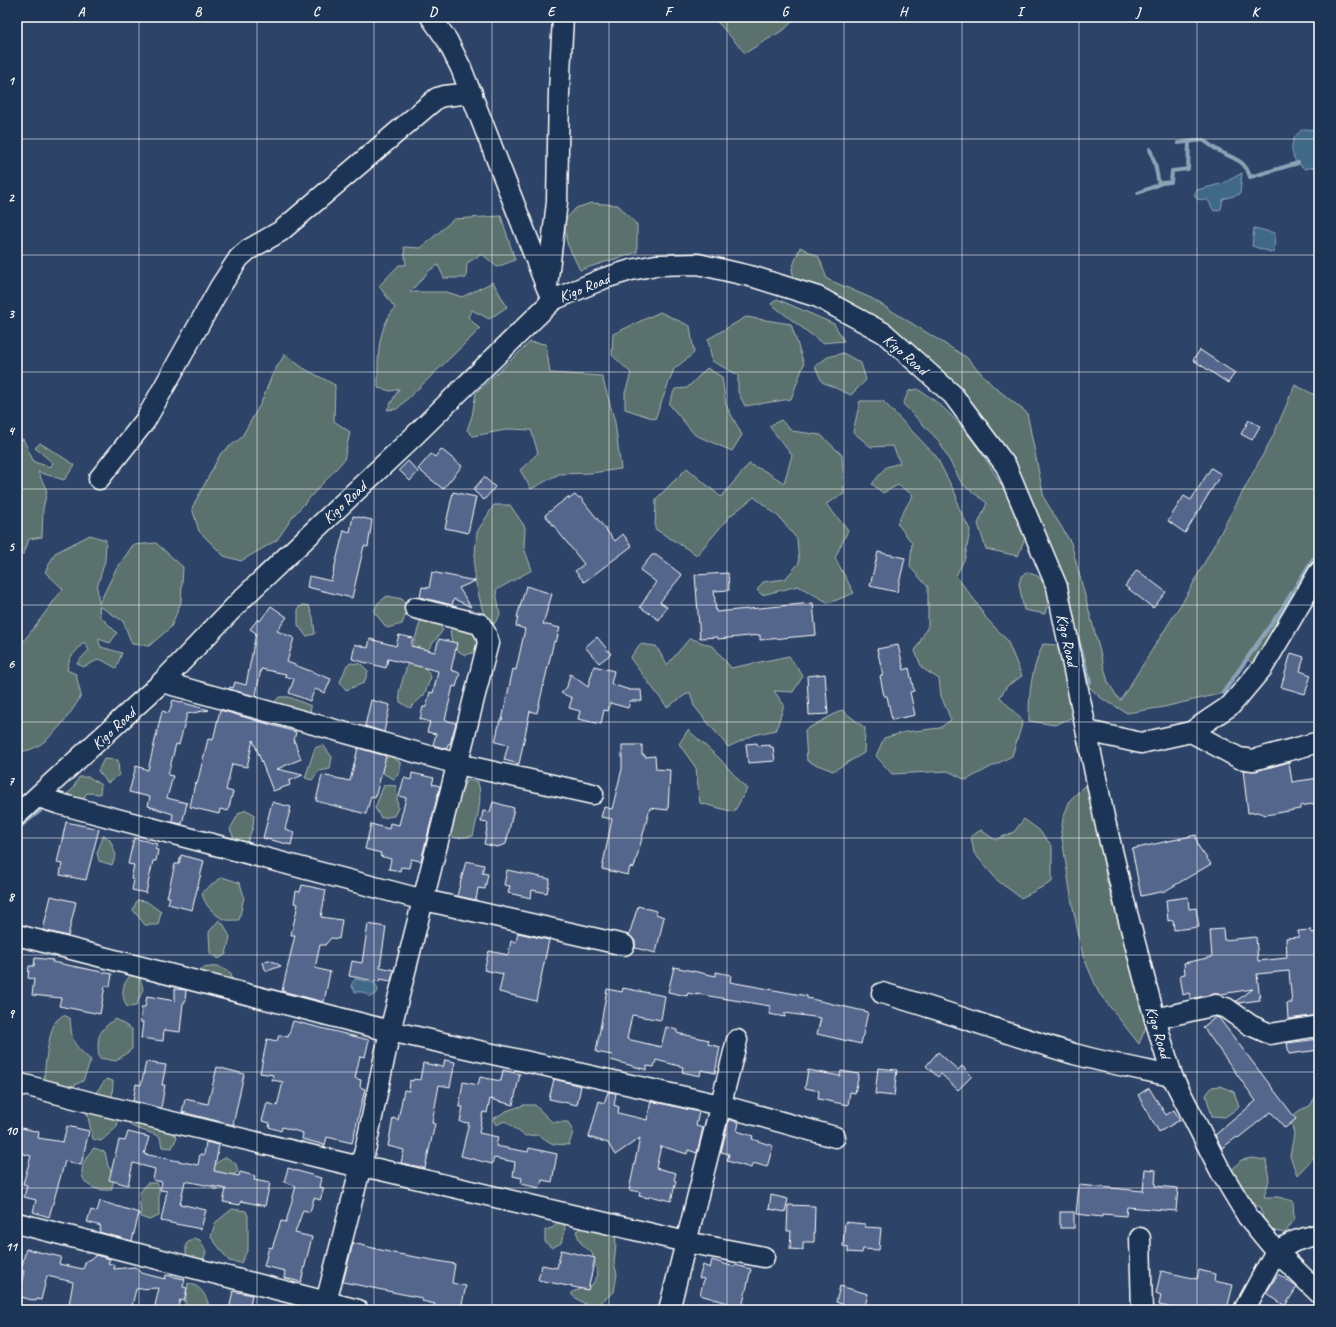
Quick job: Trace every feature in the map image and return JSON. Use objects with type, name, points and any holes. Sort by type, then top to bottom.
[{"type":"street","points":[[431,17],[447,40],[472,93],[550,294]]},
{"type":"street","points":[[550,294],[558,196],[559,92],[563,17]]},
{"type":"street","points":[[99,479],[145,421],[220,287],[239,258],[248,250],[281,231],[437,98],[472,93]]},
{"type":"street","name":"Kigo Road","points":[[17,815],[39,797],[162,682],[246,595],[412,438],[550,294],[631,270],[656,265],[698,264],[754,277],[818,297],[884,333],[953,395],[1006,466],[1057,587],[1104,818],[1127,913],[1155,1019],[1172,1076],[1221,1172],[1248,1217],[1276,1251],[1319,1293]]},
{"type":"street","points":[[1087,731],[1141,743],[1191,732],[1231,705],[1263,667],[1319,572]]},
{"type":"street","points":[[325,1306],[360,1167],[390,1031],[488,643],[486,634],[480,624],[415,608]]},
{"type":"street","points":[[162,682],[458,764],[593,794]]},
{"type":"street","points":[[1191,732],[1239,758],[1252,760],[1319,742]]},
{"type":"street","points":[[39,797],[60,804],[424,900],[624,945]]},
{"type":"street","points":[[17,935],[390,1031],[720,1105],[834,1137]]},
{"type":"street","points":[[882,993],[936,1007],[995,1029],[1074,1054],[1172,1076]]},
{"type":"street","points":[[1155,1019],[1216,1005],[1226,1008],[1250,1025],[1270,1034],[1319,1026]]},
{"type":"street","points":[[669,1310],[737,1040]]},
{"type":"street","points":[[17,1083],[97,1104],[360,1167],[377,1169],[686,1242],[764,1257]]},
{"type":"street","points":[[17,1223],[325,1306],[358,1310]]},
{"type":"street","points":[[1244,1310],[1276,1251],[1295,1240],[1319,1234]]},
{"type":"street","points":[[1140,1238],[1142,1310]]},
{"type":"green space","points":[[713,17],[797,17],[785,29],[745,53]]},
{"type":"green space","points":[[591,203],[618,205],[637,225],[637,252],[580,270],[567,243],[564,221],[576,208]]},
{"type":"green space","points":[[501,216],[515,260],[497,267],[482,254],[467,263],[466,278],[444,278],[438,265],[430,270],[410,292],[447,292],[462,297],[493,282],[507,307],[489,319],[472,310],[468,317],[480,329],[397,409],[387,410],[399,389],[391,391],[378,388],[378,357],[384,326],[395,308],[379,286],[399,265],[406,265],[404,247],[421,248],[454,219]]},
{"type":"green space","points":[[800,247],[819,257],[827,279],[871,298],[966,357],[992,385],[1027,413],[1044,498],[1071,543],[1108,682],[1120,701],[1188,593],[1273,436],[1295,385],[1319,397],[1319,556],[1255,665],[1247,659],[1223,693],[1164,707],[1127,713],[1101,698],[1087,685],[1020,487],[940,376],[795,285],[792,269]]},
{"type":"green space","points":[[777,299],[834,324],[844,341],[822,343],[771,304]]},
{"type":"green space","points":[[660,312],[690,326],[694,353],[674,369],[655,419],[625,409],[625,393],[631,373],[612,355],[613,334]]},
{"type":"green space","points":[[746,317],[791,324],[804,364],[791,399],[745,406],[738,392],[738,375],[712,361],[708,339]]},
{"type":"green space","points":[[530,342],[546,344],[550,373],[602,376],[615,422],[621,469],[591,473],[559,474],[531,489],[520,470],[538,453],[531,430],[511,429],[473,436],[467,430],[472,416],[476,393]]},
{"type":"green space","points":[[843,353],[861,363],[866,380],[851,395],[822,382],[815,366],[828,357]]},
{"type":"green space","points":[[285,354],[303,368],[335,385],[334,421],[350,432],[344,460],[294,515],[277,540],[241,561],[224,556],[199,531],[192,508],[221,453],[241,438],[261,403],[273,373]]},
{"type":"green space","points":[[707,368],[722,377],[726,405],[742,435],[732,451],[695,435],[669,404],[675,389],[687,388]]},
{"type":"green space","points":[[917,389],[935,401],[952,416],[967,433],[994,472],[1027,532],[1018,556],[986,549],[978,524],[987,503],[962,484],[939,441],[903,404],[909,391]]},
{"type":"green space","points":[[860,401],[883,401],[936,456],[956,495],[958,506],[970,530],[965,558],[956,576],[986,618],[1007,640],[1022,676],[1007,686],[1000,697],[1023,721],[1012,756],[966,780],[948,771],[892,774],[876,756],[884,738],[905,732],[940,728],[951,720],[941,696],[939,679],[922,668],[915,651],[928,626],[928,587],[910,567],[912,543],[897,523],[913,495],[898,485],[883,493],[872,484],[886,467],[900,463],[893,446],[871,447],[853,432]]},
{"type":"green space","points":[[781,420],[792,431],[821,435],[842,455],[844,494],[826,504],[848,530],[835,558],[854,593],[829,603],[798,586],[762,595],[757,590],[763,582],[785,579],[799,563],[797,539],[779,517],[754,497],[730,516],[697,555],[655,529],[656,499],[687,468],[721,497],[749,464],[767,472],[784,483],[792,455],[769,426]]},
{"type":"green space","points":[[23,439],[34,462],[50,467],[53,463],[35,448],[40,443],[75,465],[64,480],[38,472],[47,491],[43,509],[42,537],[29,539],[24,554],[17,553],[17,441]]},
{"type":"green space","points":[[494,505],[510,505],[525,527],[524,548],[532,570],[496,590],[500,615],[494,624],[484,616],[476,584],[474,566],[477,532]]},
{"type":"green space","points":[[90,535],[106,540],[105,561],[97,587],[99,604],[115,571],[133,545],[156,543],[183,567],[181,602],[171,627],[149,646],[132,644],[123,621],[99,606],[100,616],[117,633],[110,643],[98,639],[101,647],[122,653],[116,668],[100,659],[83,667],[77,663],[89,650],[84,642],[70,658],[67,670],[76,674],[81,696],[63,723],[46,740],[27,751],[17,751],[17,650],[63,589],[45,572],[55,553]]},
{"type":"green space","points":[[1028,572],[1039,577],[1050,593],[1045,614],[1024,610],[1019,584],[1021,576]]},
{"type":"green space","points":[[387,596],[402,599],[408,608],[402,624],[387,628],[374,612],[378,603]]},
{"type":"green space","points":[[303,605],[309,606],[313,617],[315,634],[306,636],[298,625],[298,608]]},
{"type":"green space","points":[[421,619],[436,620],[443,630],[426,652],[423,665],[431,677],[424,695],[410,708],[400,702],[399,692]]},
{"type":"green space","points":[[456,626],[480,634],[480,651],[465,655],[453,648],[450,631]]},
{"type":"green space","points":[[690,638],[714,647],[731,668],[789,656],[803,676],[793,692],[774,691],[784,705],[776,730],[754,735],[728,747],[694,706],[690,692],[667,707],[630,658],[640,644],[656,646],[667,665]]},
{"type":"green space","points":[[1043,644],[1056,645],[1071,676],[1073,717],[1055,725],[1029,721],[1032,681]]},
{"type":"green space","points":[[351,663],[361,664],[368,671],[364,683],[346,690],[340,682],[347,665]]},
{"type":"green space","points":[[279,697],[289,697],[311,706],[310,715],[272,705]]},
{"type":"green space","points":[[842,710],[865,728],[864,753],[833,771],[807,761],[805,730]]},
{"type":"green space","points":[[688,730],[718,757],[747,789],[734,812],[700,803],[696,768],[679,744]]},
{"type":"green space","points":[[323,745],[332,757],[330,769],[319,771],[312,780],[305,778],[315,748]]},
{"type":"green space","points":[[390,756],[400,762],[400,772],[394,779],[384,774],[380,762]]},
{"type":"green space","points":[[104,759],[118,760],[119,775],[108,783],[98,771]]},
{"type":"green space","points":[[79,777],[89,777],[101,785],[100,794],[87,793],[83,799],[70,801],[67,794],[72,790]]},
{"type":"green space","points":[[467,780],[478,782],[480,802],[478,816],[473,836],[456,838],[445,832],[461,790]]},
{"type":"green space","points":[[1087,783],[1112,816],[1102,852],[1106,878],[1140,1000],[1146,1027],[1139,1044],[1099,993],[1083,956],[1072,903],[1061,832],[1063,819],[1070,800]]},
{"type":"green space","points":[[384,785],[396,786],[398,808],[394,816],[381,818],[375,808]]},
{"type":"green space","points":[[246,810],[254,814],[253,827],[246,845],[236,843],[230,829],[239,813]]},
{"type":"green space","points":[[1024,819],[1039,830],[1052,846],[1052,882],[1021,898],[998,881],[974,853],[971,836],[981,830],[995,840],[1014,832]]},
{"type":"green space","points":[[104,835],[110,840],[116,855],[112,865],[99,861],[97,853]]},
{"type":"green space","points":[[222,877],[240,883],[244,897],[239,920],[223,919],[212,911],[204,900],[202,892]]},
{"type":"green space","points":[[137,900],[146,901],[161,912],[158,925],[145,925],[133,910]]},
{"type":"green space","points":[[219,920],[224,925],[230,937],[226,954],[219,959],[210,953],[209,932]]},
{"type":"green space","points":[[218,966],[231,973],[233,987],[195,974],[203,968]]},
{"type":"green space","points":[[131,975],[140,978],[143,989],[136,1006],[127,1007],[123,990],[125,983]]},
{"type":"green space","points":[[63,1015],[70,1018],[71,1032],[74,1042],[91,1060],[83,1081],[68,1088],[44,1082],[51,1033],[56,1021]]},
{"type":"green space","points":[[115,1019],[132,1029],[132,1049],[116,1061],[99,1058],[98,1040],[105,1028]]},
{"type":"green space","points":[[106,1079],[113,1081],[112,1098],[118,1119],[117,1127],[101,1141],[93,1139],[87,1113],[95,1094]]},
{"type":"green space","points":[[1220,1086],[1234,1092],[1239,1107],[1225,1117],[1212,1116],[1206,1095],[1212,1087]]},
{"type":"green space","points":[[1319,1090],[1319,1152],[1297,1175],[1290,1156],[1294,1134],[1290,1118],[1300,1110],[1310,1106]]},
{"type":"green space","points":[[524,1105],[535,1105],[552,1122],[568,1122],[573,1132],[569,1145],[553,1144],[538,1135],[525,1136],[505,1121],[496,1125],[493,1119],[506,1111]]},
{"type":"green space","points":[[130,1121],[164,1126],[177,1137],[172,1148],[162,1147],[160,1137],[131,1126],[129,1124]]},
{"type":"green space","points":[[94,1148],[105,1152],[108,1166],[115,1177],[111,1190],[101,1190],[92,1187],[86,1183],[83,1178],[83,1164],[87,1156]]},
{"type":"green space","points":[[226,1157],[236,1164],[238,1172],[227,1178],[218,1190],[213,1189],[213,1167]]},
{"type":"green space","points":[[1252,1158],[1266,1160],[1269,1180],[1264,1197],[1278,1197],[1293,1201],[1294,1220],[1285,1233],[1265,1229],[1261,1207],[1248,1203],[1229,1173],[1241,1160]]},
{"type":"green space","points":[[147,1183],[157,1183],[159,1187],[159,1216],[149,1220],[141,1217],[139,1194]]},
{"type":"green space","points":[[232,1209],[246,1211],[248,1216],[248,1249],[241,1263],[229,1261],[211,1237],[215,1223]]},
{"type":"green space","points":[[559,1222],[564,1223],[565,1229],[561,1243],[552,1248],[545,1242],[545,1230],[552,1228]]},
{"type":"green space","points":[[586,1226],[615,1233],[616,1245],[614,1263],[617,1274],[614,1292],[594,1306],[585,1304],[572,1295],[572,1292],[592,1285],[598,1275],[592,1253],[580,1242],[576,1231]]},
{"type":"green space","points":[[194,1238],[200,1240],[206,1251],[204,1259],[194,1261],[186,1256],[186,1244]]},
{"type":"green space","points":[[188,1283],[193,1284],[200,1289],[210,1310],[184,1310]]},
{"type":"water","points":[[1304,129],[1319,130],[1319,166],[1305,169],[1296,161],[1292,149],[1293,141],[1297,134]]},
{"type":"water","points":[[1242,173],[1240,194],[1223,199],[1221,209],[1214,211],[1208,200],[1197,199],[1194,195],[1197,190],[1224,183]]},
{"type":"water","points":[[1254,228],[1275,233],[1274,253],[1252,246]]},
{"type":"water","points":[[355,979],[375,983],[378,990],[377,993],[370,997],[363,992],[355,992],[351,985]]},
{"type":"building","points":[[1200,350],[1235,373],[1228,383],[1193,360]]},
{"type":"building","points":[[1249,420],[1260,426],[1252,440],[1241,434]]},
{"type":"building","points":[[441,449],[462,466],[443,489],[418,469],[431,454],[435,457]]},
{"type":"building","points":[[408,461],[418,472],[410,481],[399,470]]},
{"type":"building","points":[[1211,468],[1221,474],[1185,533],[1168,521],[1184,496],[1191,500]]},
{"type":"building","points":[[484,477],[495,487],[484,500],[473,490]]},
{"type":"building","points":[[453,492],[476,497],[468,533],[445,528]]},
{"type":"building","points":[[575,495],[578,498],[580,497],[615,541],[623,534],[632,546],[584,582],[575,571],[584,564],[545,515],[568,497],[569,499]]},
{"type":"building","points":[[353,516],[372,520],[368,547],[364,546],[352,598],[307,587],[309,576],[331,581],[344,530],[350,532]]},
{"type":"building","points":[[878,552],[905,558],[897,592],[870,586]]},
{"type":"building","points":[[652,555],[656,555],[682,575],[660,602],[667,607],[659,620],[640,607],[656,582],[640,570]]},
{"type":"building","points":[[1137,570],[1166,592],[1153,608],[1125,586]]},
{"type":"building","points":[[432,572],[475,581],[459,588],[471,607],[454,599],[452,605],[420,597],[422,587],[429,588]]},
{"type":"building","points":[[728,573],[729,590],[714,591],[716,612],[813,603],[816,635],[760,640],[760,635],[718,639],[717,637],[700,638],[695,575]]},
{"type":"building","points":[[526,586],[552,594],[543,624],[560,628],[556,642],[554,641],[537,713],[530,711],[519,764],[504,760],[508,745],[495,742],[500,720],[502,720],[513,669],[516,670],[525,629],[516,626],[517,617]]},
{"type":"building","points":[[271,606],[287,617],[277,631],[294,638],[287,662],[331,679],[325,693],[315,689],[310,701],[289,693],[294,679],[285,676],[286,674],[261,669],[256,695],[258,697],[229,689],[230,687],[233,688],[235,682],[246,685],[256,633],[250,629],[258,619],[260,621]]},
{"type":"building","points":[[399,635],[413,638],[411,646],[435,652],[439,639],[457,643],[451,670],[460,673],[456,687],[453,686],[445,720],[456,723],[447,749],[433,745],[436,734],[427,732],[430,722],[420,719],[423,707],[426,707],[430,692],[433,693],[438,671],[388,659],[386,668],[352,659],[355,644],[368,648],[370,639],[396,646]]},
{"type":"building","points":[[597,637],[611,654],[599,663],[585,647]]},
{"type":"building","points":[[898,645],[904,670],[909,668],[914,691],[910,692],[915,715],[892,720],[887,696],[884,696],[880,676],[883,675],[877,649]]},
{"type":"building","points":[[1291,653],[1304,657],[1300,671],[1311,675],[1305,694],[1281,687]]},
{"type":"building","points":[[594,666],[614,671],[611,684],[630,690],[641,690],[642,701],[630,701],[628,708],[610,703],[608,711],[604,710],[601,724],[578,719],[580,711],[569,708],[572,698],[561,693],[567,687],[570,674],[588,687]]},
{"type":"building","points":[[825,674],[828,714],[809,715],[807,676]]},
{"type":"building","points":[[173,700],[209,710],[187,714],[179,745],[176,744],[168,775],[173,776],[167,798],[187,803],[182,824],[172,822],[173,814],[148,806],[150,797],[129,792],[136,766],[148,770],[162,711],[169,713]]},
{"type":"building","points":[[371,700],[390,705],[384,732],[365,726]]},
{"type":"building","points":[[220,710],[296,732],[294,740],[301,759],[277,769],[303,775],[289,781],[290,785],[273,791],[253,740],[247,767],[232,764],[226,790],[233,792],[228,811],[220,809],[219,814],[190,807],[195,783],[197,784],[208,739],[213,740]]},
{"type":"building","points":[[757,743],[758,746],[770,745],[770,747],[773,747],[775,761],[748,763],[746,744]]},
{"type":"building","points":[[622,745],[642,745],[642,755],[645,755],[645,757],[655,756],[656,769],[670,770],[668,810],[650,808],[634,868],[630,867],[628,875],[602,869],[612,819],[601,817],[604,807],[612,809],[622,769]]},
{"type":"building","points":[[358,748],[386,756],[375,798],[371,796],[366,814],[316,801],[322,775],[350,781]]},
{"type":"building","points":[[1289,762],[1292,782],[1319,778],[1319,803],[1300,806],[1300,809],[1266,815],[1257,812],[1248,813],[1243,770],[1256,771]]},
{"type":"building","points":[[412,773],[434,778],[432,784],[440,786],[421,861],[411,859],[409,868],[401,867],[400,871],[389,869],[391,859],[380,856],[381,853],[365,849],[371,824],[389,829],[390,823],[399,825],[406,798],[399,796],[404,778],[411,780]]},
{"type":"building","points":[[272,802],[291,807],[285,829],[294,832],[291,845],[263,838]]},
{"type":"building","points":[[493,802],[514,808],[506,844],[497,847],[484,844],[488,823],[481,822],[483,811],[490,812]]},
{"type":"building","points":[[66,822],[99,829],[86,880],[60,875],[62,864],[57,863]]},
{"type":"building","points":[[1196,835],[1198,846],[1211,864],[1165,891],[1141,896],[1132,849]]},
{"type":"building","points":[[134,838],[157,844],[155,849],[158,850],[156,861],[153,861],[146,893],[132,890],[134,880],[131,879],[134,865],[128,864]]},
{"type":"building","points":[[181,855],[204,861],[192,910],[168,904],[170,897],[167,897],[175,864],[179,864]]},
{"type":"building","points":[[466,861],[484,865],[482,873],[488,874],[485,889],[478,888],[476,900],[457,896]]},
{"type":"building","points":[[507,870],[550,879],[547,893],[532,890],[531,898],[508,893],[510,886],[504,885]]},
{"type":"building","points":[[302,885],[326,890],[321,917],[342,920],[339,939],[331,938],[325,945],[320,945],[315,968],[330,972],[324,1002],[282,991],[295,935],[291,935],[298,904],[294,903],[296,891],[300,892]]},
{"type":"building","points":[[51,896],[76,902],[68,936],[43,930]]},
{"type":"building","points":[[1188,897],[1189,909],[1196,908],[1199,927],[1174,930],[1173,920],[1168,921],[1166,900]]},
{"type":"building","points":[[638,906],[656,911],[656,914],[664,917],[656,953],[635,948],[635,941],[629,935]]},
{"type":"building","points":[[368,924],[386,927],[380,967],[394,970],[391,981],[380,979],[379,982],[349,976],[352,961],[362,963]]},
{"type":"building","points":[[1223,929],[1224,940],[1256,937],[1258,961],[1287,958],[1286,938],[1299,937],[1298,931],[1311,930],[1311,933],[1319,932],[1319,947],[1315,947],[1319,977],[1319,1015],[1288,1019],[1287,1003],[1292,1003],[1289,971],[1257,974],[1260,1000],[1238,1003],[1236,1001],[1253,989],[1213,994],[1191,999],[1189,993],[1183,995],[1180,975],[1185,974],[1184,963],[1212,957],[1210,930]]},
{"type":"building","points":[[518,933],[549,940],[536,1001],[499,992],[503,974],[484,970],[489,951],[508,955],[511,941],[516,942]]},
{"type":"building","points":[[35,958],[53,960],[52,962],[112,974],[110,987],[105,986],[100,1014],[59,1006],[61,998],[32,995],[34,979],[28,978],[29,966],[34,966]]},
{"type":"building","points":[[268,960],[281,966],[267,971],[263,962]]},
{"type":"building","points":[[674,967],[716,976],[716,972],[731,975],[730,982],[807,996],[807,998],[868,1012],[861,1044],[817,1034],[821,1018],[785,1013],[785,1017],[769,1014],[770,1006],[697,994],[688,993],[687,996],[668,992]]},
{"type":"building","points":[[623,988],[665,996],[661,1020],[632,1015],[627,1039],[661,1047],[666,1027],[677,1030],[677,1033],[709,1040],[708,1044],[720,1047],[715,1073],[701,1070],[700,1076],[682,1072],[683,1067],[656,1060],[654,1067],[647,1066],[647,1070],[611,1060],[612,1055],[596,1052],[607,989],[622,992]]},
{"type":"building","points":[[175,989],[186,990],[180,1032],[164,1030],[163,1041],[141,1038],[143,1022],[140,1022],[142,1007],[145,1007],[147,996],[175,1001]]},
{"type":"building","points":[[1216,1017],[1219,1018],[1296,1119],[1285,1128],[1271,1112],[1238,1138],[1237,1137],[1222,1148],[1215,1135],[1256,1101],[1203,1027]]},
{"type":"building","points":[[293,1021],[369,1040],[365,1057],[360,1056],[355,1078],[361,1080],[360,1087],[365,1089],[352,1143],[327,1137],[325,1145],[302,1139],[303,1133],[282,1127],[281,1131],[269,1127],[270,1123],[262,1121],[267,1103],[277,1106],[283,1082],[272,1080],[273,1075],[260,1073],[267,1039],[277,1041],[279,1035],[288,1037]]},
{"type":"building","points":[[1319,1039],[1319,1050],[1289,1054],[1287,1043]]},
{"type":"building","points":[[938,1052],[958,1070],[962,1066],[972,1076],[958,1090],[941,1074],[938,1077],[926,1066]]},
{"type":"building","points":[[445,1060],[455,1062],[450,1087],[439,1085],[432,1123],[435,1124],[425,1168],[401,1163],[404,1150],[388,1146],[393,1118],[398,1120],[404,1090],[409,1091],[410,1080],[420,1080],[423,1063],[443,1067]]},
{"type":"building","points":[[146,1062],[166,1065],[162,1085],[165,1085],[161,1108],[133,1101],[136,1084],[141,1085]]},
{"type":"building","points":[[217,1067],[244,1074],[233,1125],[182,1112],[185,1099],[208,1104]]},
{"type":"building","points":[[878,1068],[897,1070],[894,1096],[875,1094]]},
{"type":"building","points":[[503,1070],[520,1074],[513,1105],[490,1099],[487,1113],[483,1112],[479,1133],[498,1137],[496,1146],[528,1152],[529,1148],[557,1154],[552,1182],[542,1180],[540,1188],[521,1184],[522,1178],[513,1176],[515,1162],[494,1158],[492,1164],[461,1156],[469,1123],[460,1122],[463,1107],[459,1107],[463,1082],[478,1085],[480,1077],[501,1081]]},
{"type":"building","points":[[808,1070],[840,1076],[841,1071],[859,1074],[855,1093],[850,1092],[848,1105],[818,1099],[819,1091],[805,1088]]},
{"type":"building","points":[[554,1079],[581,1086],[577,1105],[549,1099]]},
{"type":"building","points":[[1149,1088],[1166,1115],[1174,1110],[1180,1120],[1159,1132],[1138,1095]]},
{"type":"building","points":[[608,1092],[616,1093],[614,1105],[619,1107],[618,1113],[647,1120],[651,1101],[699,1112],[696,1126],[703,1128],[697,1153],[688,1150],[687,1154],[661,1146],[656,1168],[676,1173],[674,1180],[676,1181],[671,1201],[650,1196],[649,1198],[639,1196],[640,1192],[629,1190],[640,1138],[615,1155],[608,1143],[589,1137],[599,1101],[604,1103]]},
{"type":"building","points":[[729,1119],[739,1123],[737,1131],[753,1136],[752,1139],[773,1146],[767,1167],[753,1163],[751,1168],[727,1161],[729,1154],[721,1152]]},
{"type":"building","points":[[67,1126],[89,1131],[81,1165],[65,1161],[49,1217],[33,1212],[36,1200],[24,1197],[27,1185],[23,1184],[31,1156],[17,1152],[17,1127],[39,1132],[38,1138],[63,1142]]},
{"type":"building","points":[[128,1132],[149,1137],[144,1154],[198,1165],[200,1154],[204,1155],[206,1142],[219,1145],[214,1171],[239,1176],[240,1172],[255,1176],[254,1180],[270,1183],[265,1206],[241,1201],[240,1205],[223,1202],[226,1189],[185,1181],[180,1204],[206,1210],[201,1229],[161,1221],[167,1191],[160,1190],[162,1182],[153,1180],[155,1169],[133,1163],[128,1185],[109,1180],[119,1140],[125,1141]]},
{"type":"building","points":[[288,1168],[321,1178],[319,1187],[324,1188],[320,1200],[314,1198],[310,1212],[303,1210],[295,1233],[312,1237],[301,1282],[284,1278],[285,1271],[264,1266],[269,1247],[272,1248],[281,1221],[286,1222],[296,1186],[284,1182]]},
{"type":"building","points":[[1145,1169],[1156,1170],[1155,1186],[1178,1188],[1176,1211],[1127,1207],[1126,1216],[1102,1214],[1102,1217],[1076,1214],[1079,1185],[1143,1191]]},
{"type":"building","points":[[771,1195],[788,1199],[785,1212],[769,1209]]},
{"type":"building","points":[[100,1201],[139,1213],[132,1241],[99,1232],[101,1226],[87,1222],[91,1210],[97,1212]]},
{"type":"building","points":[[788,1205],[815,1206],[814,1242],[803,1242],[803,1250],[790,1249],[791,1231],[787,1231]]},
{"type":"building","points":[[1060,1212],[1074,1212],[1074,1228],[1060,1228]]},
{"type":"building","points":[[845,1222],[865,1224],[865,1227],[881,1228],[879,1250],[863,1249],[862,1253],[848,1252],[848,1247],[843,1246]]},
{"type":"building","points":[[353,1243],[393,1253],[455,1264],[452,1283],[466,1286],[461,1308],[450,1306],[449,1310],[447,1310],[434,1307],[435,1304],[422,1301],[422,1298],[343,1282]]},
{"type":"building","points":[[26,1249],[61,1257],[59,1264],[83,1269],[86,1261],[95,1255],[110,1259],[108,1263],[115,1265],[114,1269],[135,1267],[141,1273],[165,1279],[166,1275],[185,1279],[183,1287],[187,1288],[184,1301],[180,1300],[177,1310],[154,1310],[159,1288],[136,1289],[131,1310],[68,1310],[73,1282],[47,1276],[41,1300],[37,1299],[36,1301],[21,1297],[19,1294],[24,1271],[21,1270]]},
{"type":"building","points":[[561,1250],[595,1258],[588,1290],[538,1280],[542,1265],[557,1268]]},
{"type":"building","points":[[712,1260],[734,1267],[735,1265],[751,1269],[742,1307],[700,1295],[704,1279],[699,1278],[703,1265],[710,1268]]},
{"type":"building","points":[[1199,1270],[1215,1274],[1214,1281],[1233,1285],[1227,1309],[1213,1305],[1212,1310],[1182,1310],[1159,1305],[1161,1295],[1156,1293],[1161,1271],[1197,1279]]},
{"type":"building","points":[[1278,1274],[1297,1287],[1285,1306],[1266,1293]]},
{"type":"building","points":[[840,1286],[868,1294],[864,1310],[841,1310],[842,1304],[836,1302]]},
{"type":"building","points":[[233,1291],[252,1295],[249,1310],[229,1310]]},
{"type":"waterway","points":[[1178,143],[1203,140],[1217,150],[1242,163],[1248,171],[1250,177],[1298,163]]},
{"type":"waterway","points":[[1138,193],[1162,183],[1171,182],[1172,171],[1188,169],[1189,142]]},
{"type":"waterway","points":[[1150,149],[1159,184]]},
{"type":"waterway","points":[[1223,693],[1281,610],[1313,559]]},
{"type":"waterway","points":[[1076,632],[1090,682]]},
{"type":"waterway","points":[[17,829],[40,811]]}]
